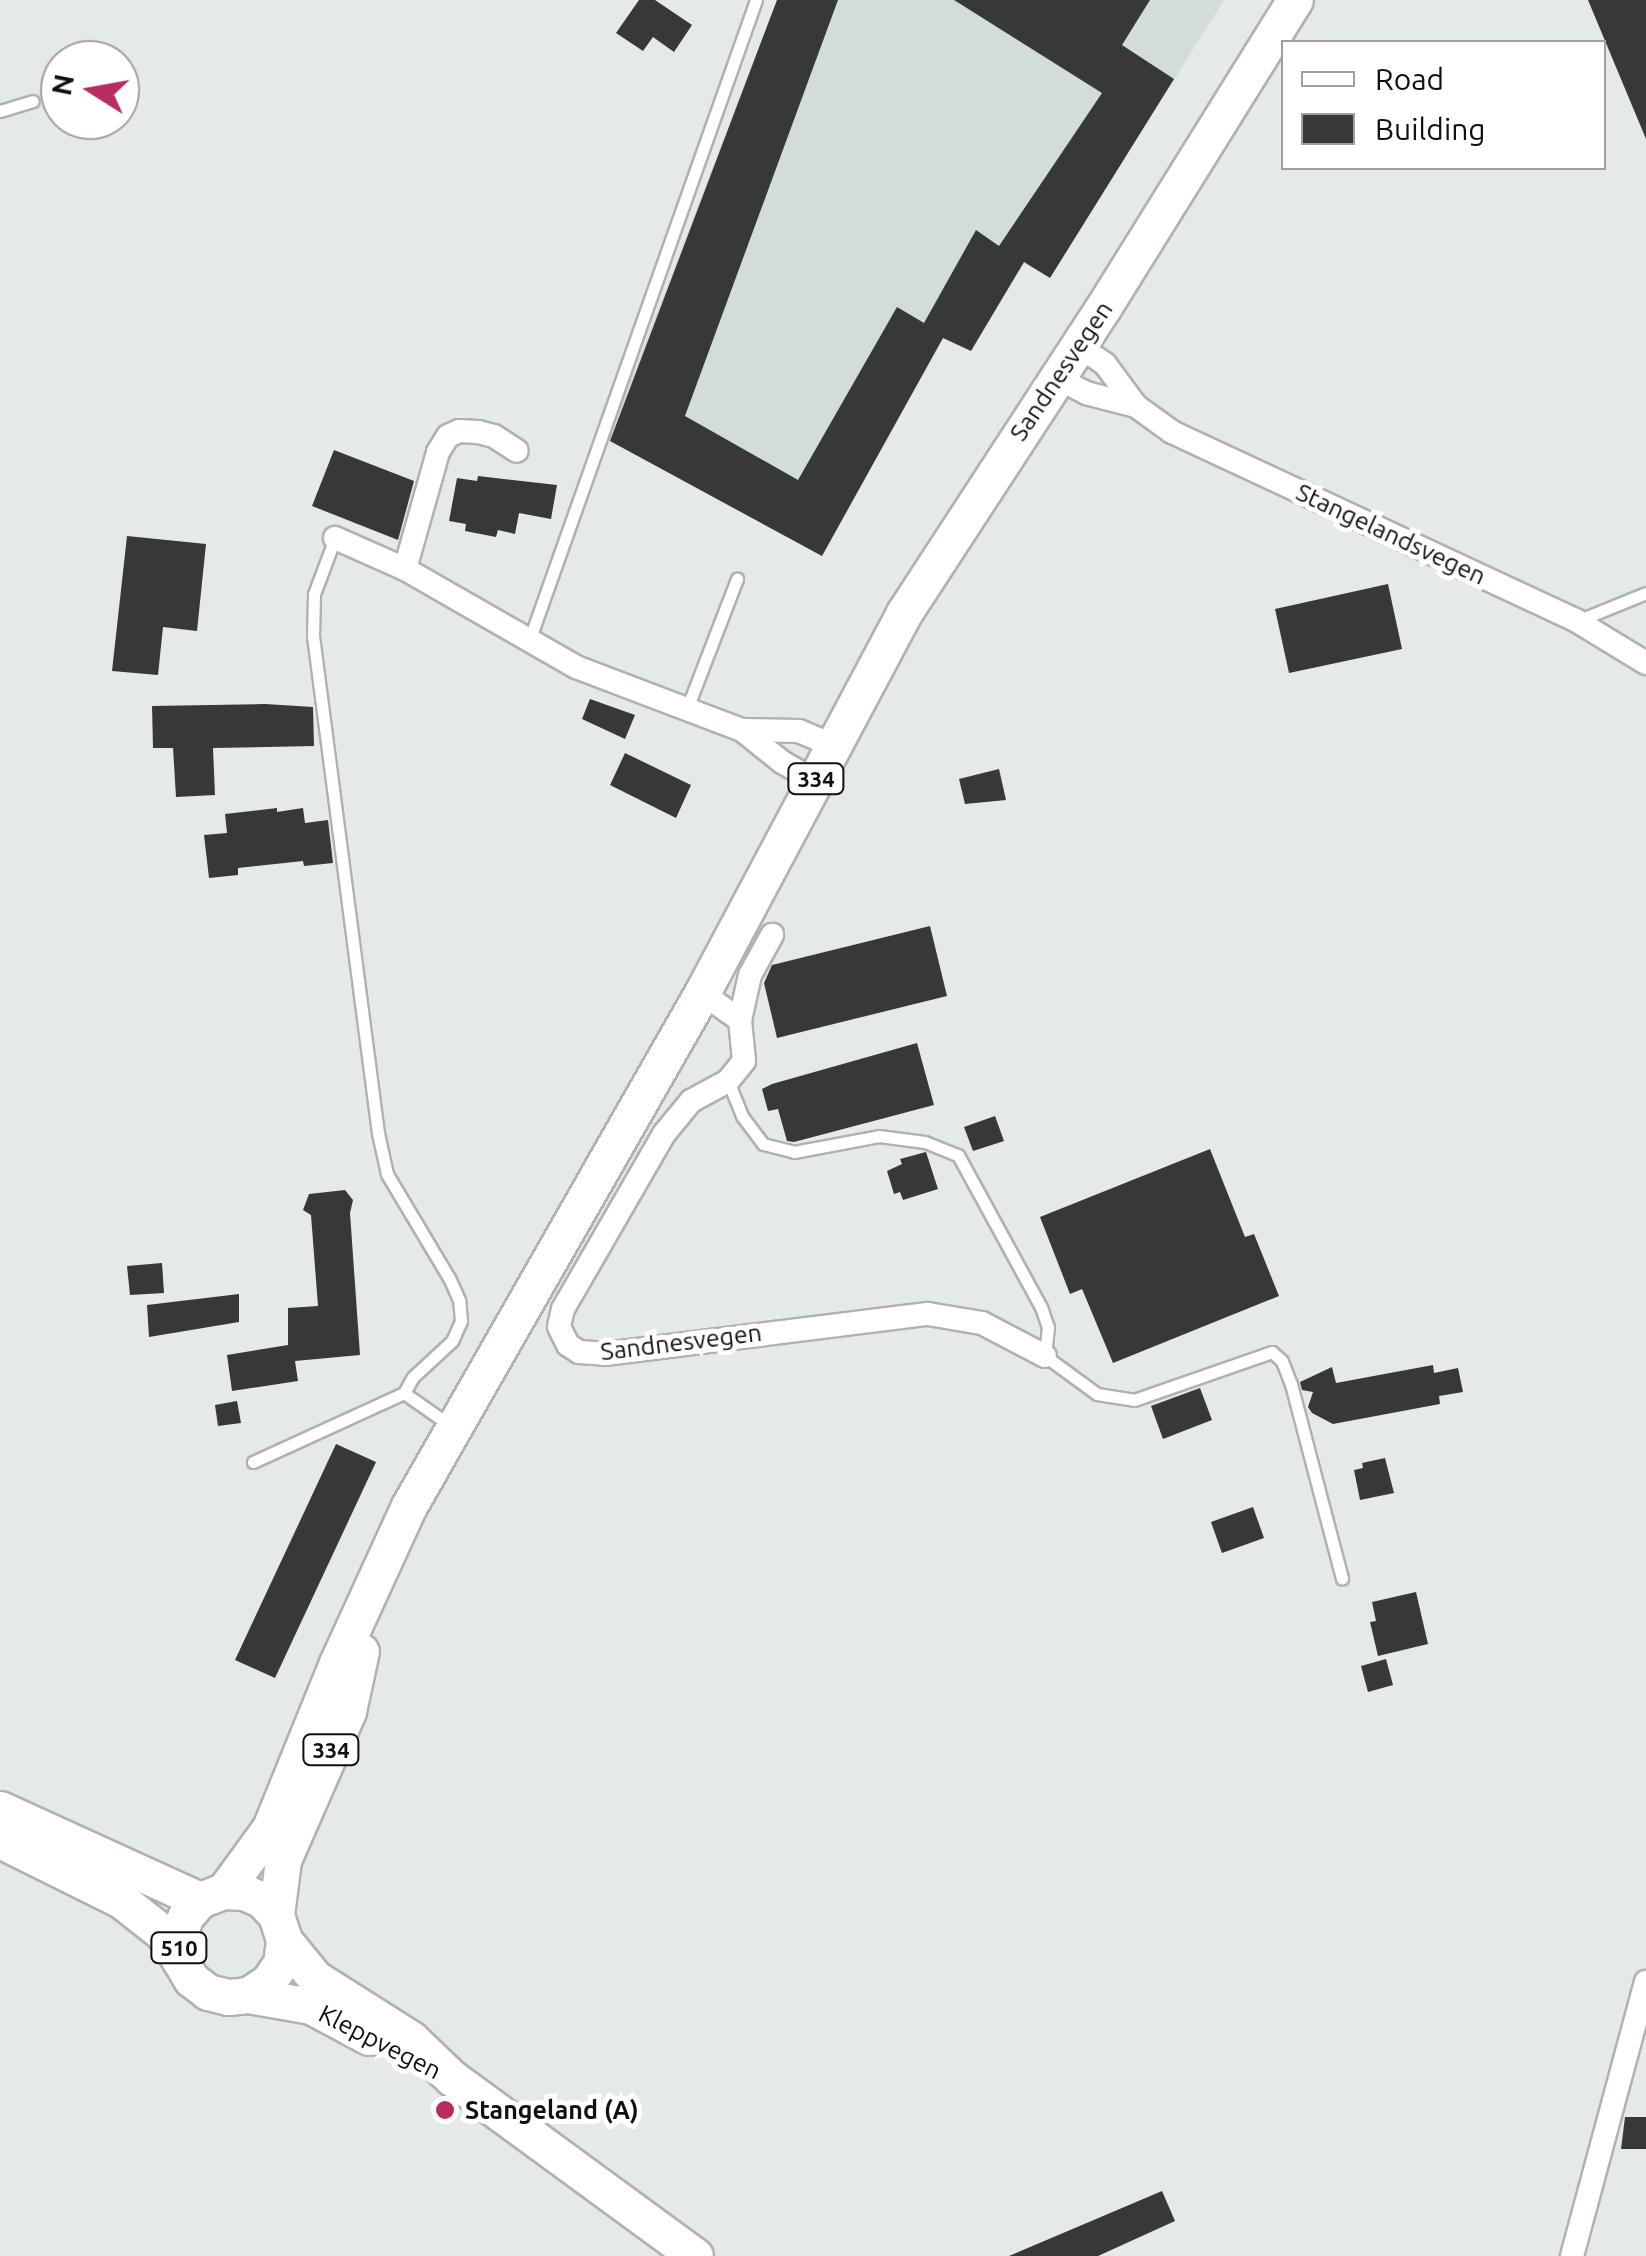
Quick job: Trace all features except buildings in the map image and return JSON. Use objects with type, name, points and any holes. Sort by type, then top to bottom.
[{"type":"main road","name":"Sandnesvegen","points":[[212,1896],[270,1828],[410,1506],[702,993],[904,613],[1078,346],[1295,0]]},
{"type":"main road","name":"Sandnesvegen","points":[[280,1927],[283,1860],[348,1711],[376,1581]]},
{"type":"main road","name":"Kleppvegen","points":[[0,1810],[212,1896],[244,1892],[262,1900],[315,1978],[411,2039],[452,2078],[695,2256]]},
{"type":"main road","name":"Kleppvegen","points":[[0,1840],[121,1900],[164,1934],[191,1979],[208,1992],[228,1997],[248,1994],[310,2006],[404,2058],[452,2078]]},
{"type":"main road","name":"510","points":[[181,1962],[178,1939],[185,1917],[212,1896]]},
{"type":"main road","points":[[248,1994],[275,1973],[280,1927]]},
{"type":"street","name":"Stangelandsvegen","points":[[1078,346],[1104,364],[1136,406],[1172,432],[1577,620],[1646,663]]},
{"type":"street","name":"Stangelandsvegen","points":[[1057,378],[1086,393],[1136,406]]},
{"type":"street","points":[[404,569],[438,452],[448,436],[459,431],[478,432],[494,436],[518,451]]},
{"type":"street","points":[[335,538],[404,569],[576,668],[742,730],[799,730],[834,746]]},
{"type":"street","points":[[742,730],[782,762],[815,781]]},
{"type":"street","points":[[728,1080],[746,1053],[740,1020],[750,975],[772,935]]},
{"type":"street","points":[[702,993],[740,1020]]},
{"type":"street","name":"Sandnesvegen","points":[[728,1080],[691,1102],[664,1134],[563,1309],[559,1327],[568,1345],[579,1352],[605,1354],[928,1314],[982,1323],[1045,1356]]},
{"type":"street","points":[[1572,2256],[1646,1982]]},
{"type":"lane","points":[[529,642],[756,0]]},
{"type":"lane","points":[[0,112],[32,101]]},
{"type":"lane","points":[[254,1462],[404,1393],[413,1378],[452,1341],[461,1320],[459,1300],[449,1278],[388,1174],[373,1102],[312,612],[319,576],[335,538]]},
{"type":"lane","points":[[686,711],[737,579]]},
{"type":"lane","points":[[1577,620],[1646,593]]},
{"type":"lane","points":[[728,1080],[742,1116],[763,1144],[794,1152],[879,1136],[925,1142],[958,1154],[1042,1307],[1048,1327],[1045,1356],[1097,1394],[1120,1401],[1272,1352],[1282,1361],[1291,1384],[1342,1578]]},
{"type":"lane","points":[[404,1393],[455,1428]]},
{"type":"shaded area","points":[[777,0],[1224,0],[1050,278],[1024,263],[971,351],[943,338],[822,556],[608,440]]},
{"type":"place","name":"Stangeland (A)","points":[[445,2110]]}]
